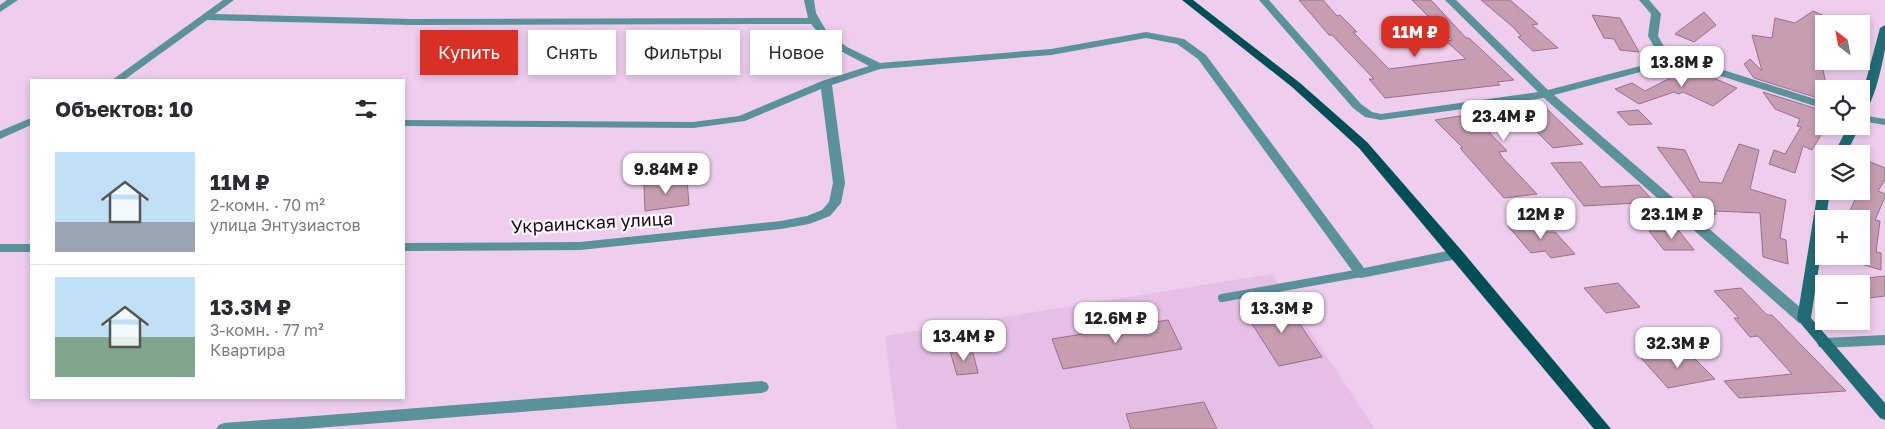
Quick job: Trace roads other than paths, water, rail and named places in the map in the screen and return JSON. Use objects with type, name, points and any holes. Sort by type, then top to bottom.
[{"type":"main road","points":[[1187,0],[1296,85],[1363,145],[1603,429]]},
{"type":"street","points":[[0,9],[13,0]]},
{"type":"street","points":[[118,79],[229,0]]},
{"type":"street","points":[[809,0],[812,21],[822,35],[843,49],[879,66]]},
{"type":"street","points":[[1264,0],[1357,106],[1369,115],[1382,117],[1546,94],[1644,68],[1658,61],[1664,54]]},
{"type":"street","points":[[1450,0],[1546,94],[1804,319],[1885,414]]},
{"type":"street","points":[[1646,1],[1656,14],[1651,36],[1654,44],[1664,54],[1815,103]]},
{"type":"street","points":[[205,17],[411,22],[812,21]]},
{"type":"street","points":[[1870,88],[1885,28]]},
{"type":"street","points":[[405,123],[693,125],[722,122],[741,118],[826,83],[879,66],[1051,52],[1127,37],[1164,37],[1180,41],[1202,57],[1361,272],[1457,254]]},
{"type":"street","name":"Украинская улица","points":[[405,247],[580,246],[649,240],[809,220],[826,213],[835,203],[839,182],[826,83]]},
{"type":"street","points":[[1870,120],[1885,122]]},
{"type":"street","points":[[0,135],[30,121]]},
{"type":"street","points":[[1804,319],[1822,200]]},
{"type":"street","points":[[0,248],[30,248]]},
{"type":"street","points":[[1824,342],[1885,340]]},
{"type":"street","points":[[224,429],[762,387]]},
{"type":"lane","points":[[1222,298],[1361,272]]}]
